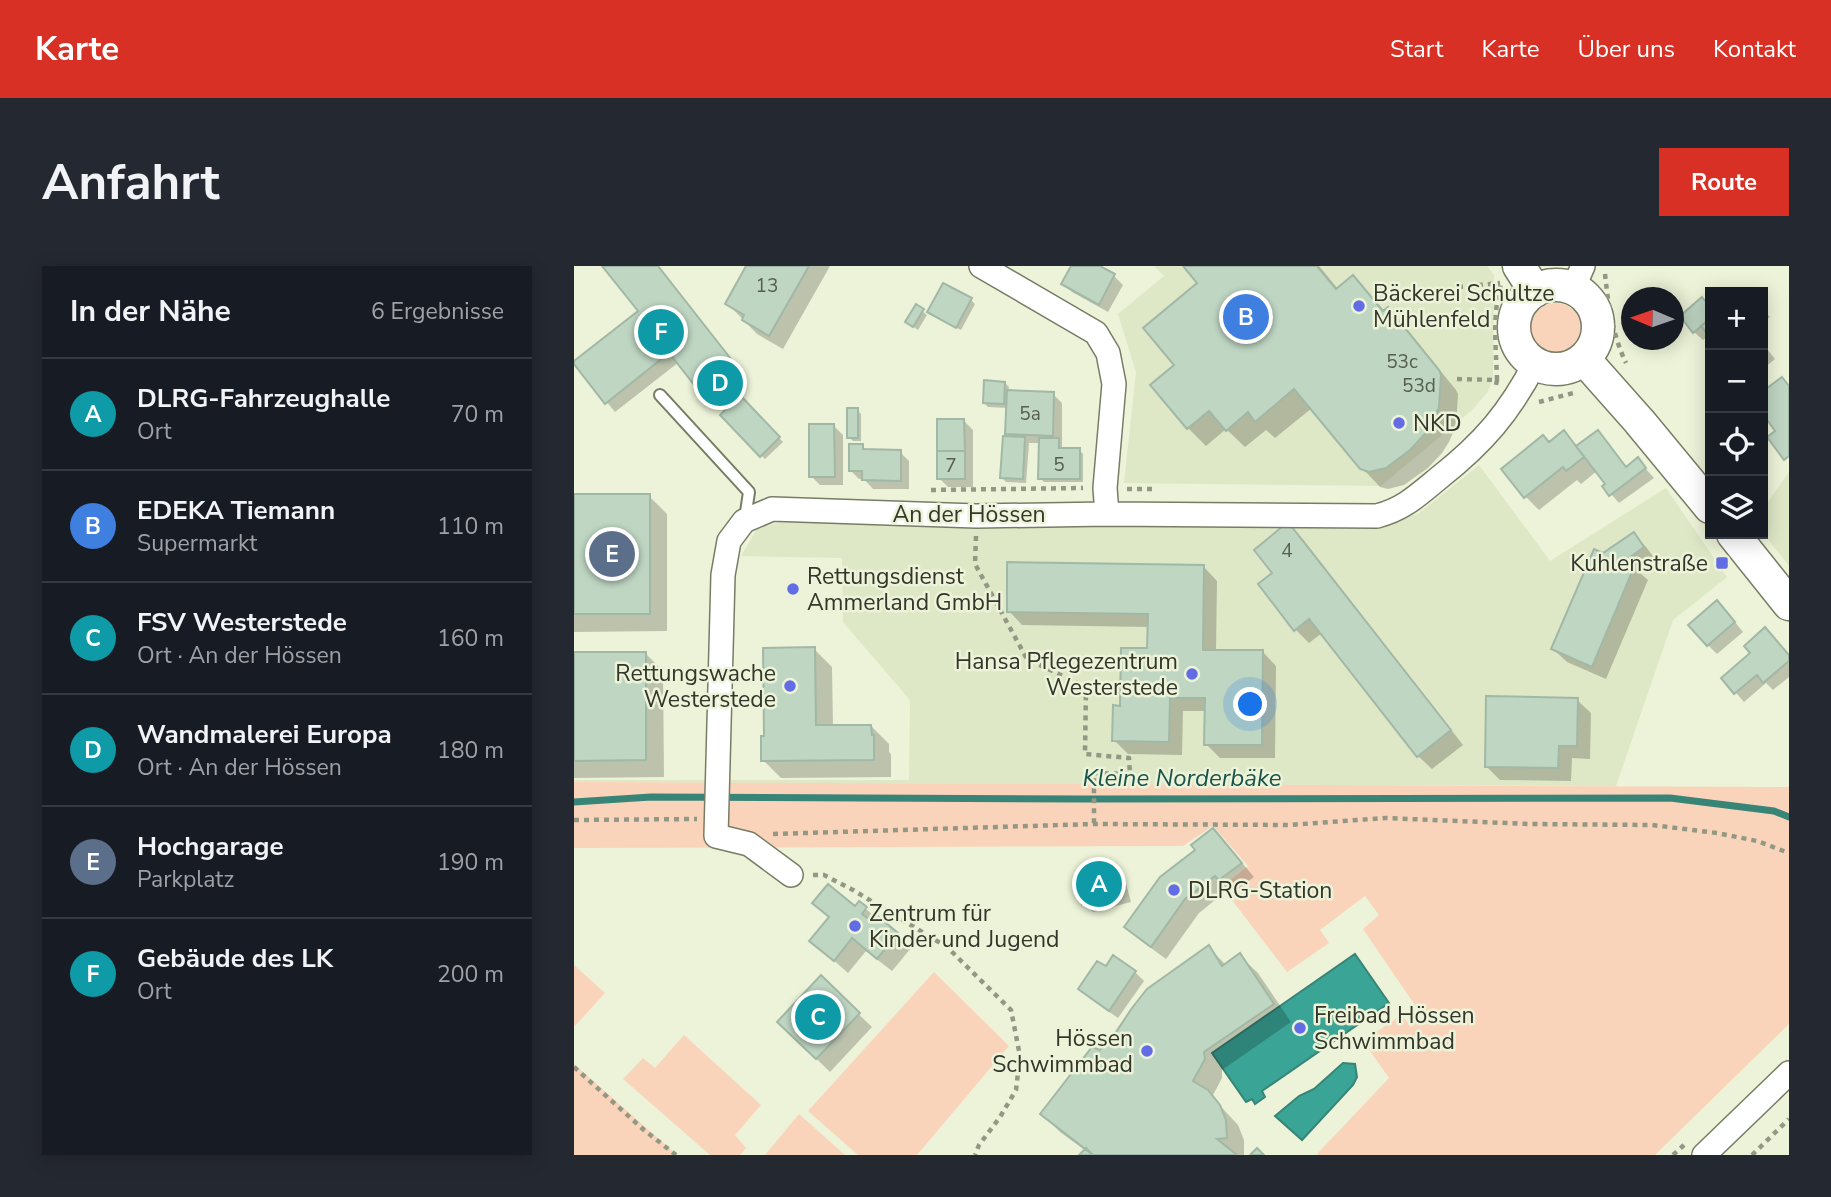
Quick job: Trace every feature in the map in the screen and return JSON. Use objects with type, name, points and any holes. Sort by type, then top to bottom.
[{"type":"street","points":[[981,266],[1096,333],[1108,353],[1114,384],[1105,488],[1107,513]]},
{"type":"street","points":[[1578,277],[1583,295],[1597,315],[1598,327],[1596,339],[1584,359],[1565,368],[1555,369],[1535,363],[1520,348],[1515,327],[1516,316],[1527,298],[1518,280],[1554,285],[1578,277]]},
{"type":"street","points":[[1584,359],[1705,501]]},
{"type":"street","name":"An der Hössen","points":[[744,522],[772,509],[976,516],[1107,513],[1377,516],[1394,512],[1411,502],[1463,460],[1499,421],[1521,391],[1535,363]]},
{"type":"street","points":[[744,522],[729,541],[723,575],[716,836],[749,844],[790,875]]},
{"type":"street","points":[[1737,539],[1789,604]]},
{"type":"street","points":[[1704,1155],[1789,1073]]},
{"type":"lane","points":[[660,395],[749,492],[744,522]]},
{"type":"path","points":[[1458,287],[1518,280]]},
{"type":"path","points":[[1605,280],[1614,332],[1628,366]]},
{"type":"path","points":[[1457,379],[1497,380]]},
{"type":"path","points":[[976,516],[975,564],[1027,659],[1086,687],[1085,754],[1129,758],[1130,774],[1094,773],[1094,824]]},
{"type":"path","points":[[574,820],[716,814]]},
{"type":"path","points":[[770,834],[1094,824],[1289,825],[1385,818],[1530,824],[1652,825],[1757,841],[1789,853]]},
{"type":"path","points":[[790,875],[824,875],[947,947],[1011,1010],[1020,1056],[1016,1090],[975,1155]]},
{"type":"path","points":[[574,1067],[676,1155]]},
{"type":"path","points":[[1752,1155],[1789,1119]]},
{"type":"shaded area","points":[[1154,266],[1487,266],[1494,275],[1493,379],[1487,393],[1471,411],[1381,486],[1124,483],[1136,372],[1118,314],[1164,276]]},
{"type":"shaded area","points":[[1556,303],[1574,310],[1581,328],[1574,346],[1556,353],[1538,346],[1531,328],[1538,310]]},
{"type":"shaded area","points":[[1479,465],[1550,561],[1666,488],[1727,577],[1673,620],[1616,786],[574,782],[909,780],[910,700],[843,622],[842,558],[741,556],[757,529],[793,518],[1379,523],[1418,514]]},
{"type":"shaded area","points":[[1789,472],[1789,566],[1768,539],[1768,502]]},
{"type":"shaded area","points":[[574,782],[1789,787],[1789,1024],[1655,1155],[1319,1155],[1317,1154],[1389,1078],[1368,1048],[1378,1040],[1373,1034],[1402,1015],[1411,1027],[1423,1017],[1363,929],[1379,915],[1365,896],[1320,930],[1329,943],[1287,972],[1222,887],[1248,866],[1213,826],[1183,846],[574,848]]},
{"type":"shaded area","points":[[574,965],[605,993],[575,1026],[574,1025]]},
{"type":"shaded area","points":[[934,972],[1009,1046],[917,1155],[858,1155],[808,1111]]},
{"type":"shaded area","points":[[684,1035],[761,1105],[735,1135],[746,1148],[740,1155],[710,1155],[623,1079],[643,1058],[655,1068]]},
{"type":"shaded area","points":[[574,1064],[677,1155],[574,1155]]},
{"type":"shaded area","points":[[799,1114],[845,1155],[765,1155]]},
{"type":"water","name":"Freibad Hössen Schwimmbad","points":[[1355,954],[1389,1003],[1262,1091],[1265,1097],[1255,1104],[1252,1099],[1246,1102],[1212,1053]]},
{"type":"water","points":[[1343,1063],[1355,1064],[1357,1077],[1353,1085],[1302,1140],[1275,1116],[1299,1096],[1314,1089]]},
{"type":"building","points":[[602,266],[658,266],[738,368],[703,396],[669,353],[605,404],[574,361],[638,311]]},
{"type":"building","points":[[746,266],[809,266],[769,336],[742,320],[744,315],[725,304]]},
{"type":"building","points":[[1071,266],[1100,266],[1115,274],[1099,305],[1061,284]]},
{"type":"building","points":[[1183,266],[1317,266],[1336,289],[1353,275],[1383,311],[1388,307],[1439,370],[1439,407],[1432,424],[1410,450],[1386,468],[1369,472],[1360,469],[1294,389],[1255,422],[1248,412],[1226,431],[1209,411],[1187,429],[1150,385],[1174,365],[1143,328],[1197,283]]},
{"type":"building","points":[[943,283],[972,298],[956,328],[927,312]]},
{"type":"building","points":[[1702,297],[1705,301],[1705,323],[1693,333],[1684,321],[1684,313]]},
{"type":"building","points":[[916,304],[924,309],[913,327],[905,322]]},
{"type":"building","points":[[1782,377],[1789,386],[1789,456],[1784,460],[1768,438],[1775,431],[1768,421],[1768,387]]},
{"type":"building","points":[[984,380],[1005,382],[1004,404],[983,403]]},
{"type":"building","points":[[1007,390],[1054,392],[1053,436],[1005,434]]},
{"type":"building","points":[[740,395],[780,437],[760,457],[720,415]]},
{"type":"building","points":[[847,408],[858,408],[858,438],[847,438]]},
{"type":"building","points":[[937,419],[964,419],[965,451],[937,451]]},
{"type":"building","points":[[809,424],[834,424],[835,477],[809,477]]},
{"type":"building","points":[[1564,430],[1584,457],[1566,471],[1563,467],[1524,498],[1501,469],[1543,435],[1549,442]]},
{"type":"building","points":[[1598,430],[1626,467],[1638,457],[1646,468],[1609,496],[1602,486],[1605,484],[1576,446]]},
{"type":"building","points":[[1003,436],[1025,437],[1023,479],[1000,478]]},
{"type":"building","points":[[1039,438],[1059,438],[1059,448],[1080,448],[1080,479],[1038,479]]},
{"type":"building","points":[[849,444],[863,444],[863,449],[901,450],[901,481],[862,480],[862,471],[849,471]]},
{"type":"building","points":[[937,451],[965,451],[965,479],[937,479]]},
{"type":"building","points":[[574,494],[650,494],[650,614],[574,614]]},
{"type":"building","points":[[1288,522],[1451,730],[1417,757],[1309,619],[1294,631],[1258,584],[1272,573],[1254,550]]},
{"type":"building","points":[[1634,532],[1644,547],[1625,561],[1635,565],[1592,667],[1551,649],[1594,549],[1603,553]]},
{"type":"building","name":"Hansa Pflegezentrum Westerstede","points":[[1007,562],[1204,565],[1203,650],[1263,650],[1262,745],[1204,745],[1205,698],[1170,698],[1169,742],[1112,741],[1113,705],[1120,706],[1121,648],[1147,648],[1148,614],[1007,612]]},
{"type":"building","points":[[1717,600],[1735,622],[1707,646],[1688,625]]},
{"type":"building","points":[[1765,627],[1789,655],[1789,661],[1763,683],[1757,675],[1734,694],[1721,678],[1750,653],[1744,646]]},
{"type":"building","name":"Rettungswache Westerstede","points":[[815,647],[816,725],[871,725],[874,735],[874,760],[761,761],[761,736],[764,736],[763,648]]},
{"type":"building","points":[[574,652],[646,652],[646,760],[574,761]]},
{"type":"building","points":[[1486,696],[1578,698],[1577,746],[1559,746],[1558,768],[1485,767]]},
{"type":"building","name":"DLRG-Station","points":[[1213,828],[1242,863],[1219,880],[1215,876],[1185,899],[1151,947],[1124,927],[1160,877],[1195,850],[1191,845]]},
{"type":"building","points":[[1116,865],[1123,893],[1082,904],[1076,875]]},
{"type":"building","name":"Zentrum für Kinder und Jugend","points":[[828,884],[855,906],[859,901],[867,907],[862,914],[869,919],[874,913],[898,933],[877,959],[852,938],[834,961],[809,941],[829,917],[812,903]]},
{"type":"building","name":"Hössen Schwimmbad","points":[[1209,945],[1222,966],[1240,953],[1274,1004],[1204,1052],[1205,1059],[1193,1081],[1208,1090],[1220,1105],[1226,1120],[1227,1138],[1217,1139],[1237,1155],[1093,1155],[1040,1114],[1092,1047],[1100,1050],[1112,1038],[1147,989]]},
{"type":"building","points":[[1113,955],[1136,971],[1109,1011],[1078,989],[1097,961],[1106,966]]},
{"type":"building","points":[[821,975],[860,1013],[816,1059],[777,1022]]},
{"type":"building","points":[[1086,1148],[1093,1155],[1079,1155]]},
{"type":"building","points":[[1257,1148],[1264,1155],[1250,1155]]},
{"type":"waterway","name":"Kleine Norderbäke","points":[[574,802],[651,797],[1670,798],[1774,811],[1789,817]]},
{"type":"place","name":"Bäckerei Schultze Mühlenfeld","points":[[1359,306]]},
{"type":"place","name":"EDEKA Tiemann","points":[[1246,317]]},
{"type":"place","name":"Gebäude des LK","points":[[661,332]]},
{"type":"place","name":"Wandmalerei Europa","points":[[720,383]]},
{"type":"place","name":"NKD","points":[[1399,423]]},
{"type":"place","name":"Hochgarage","points":[[612,554]]},
{"type":"place","name":"Kuhlenstraße","points":[[1722,563]]},
{"type":"place","name":"Rettungsdienst Ammerland GmbH","points":[[793,589]]},
{"type":"place","name":"Hansa Pflegezentrum Westerstede","points":[[1192,674]]},
{"type":"place","name":"Rettungswache Westerstede","points":[[790,686]]},
{"type":"place","name":"DLRG-Fahrzeughalle","points":[[1099,884]]},
{"type":"place","name":"DLRG-Station","points":[[1174,890]]},
{"type":"place","name":"Zentrum für Kinder und Jugend","points":[[855,926]]},
{"type":"place","name":"FSV Westerstede","points":[[818,1017]]},
{"type":"place","name":"Freibad Hössen Schwimmbad","points":[[1300,1028]]},
{"type":"place","name":"Hössen Schwimmbad","points":[[1147,1051]]}]
